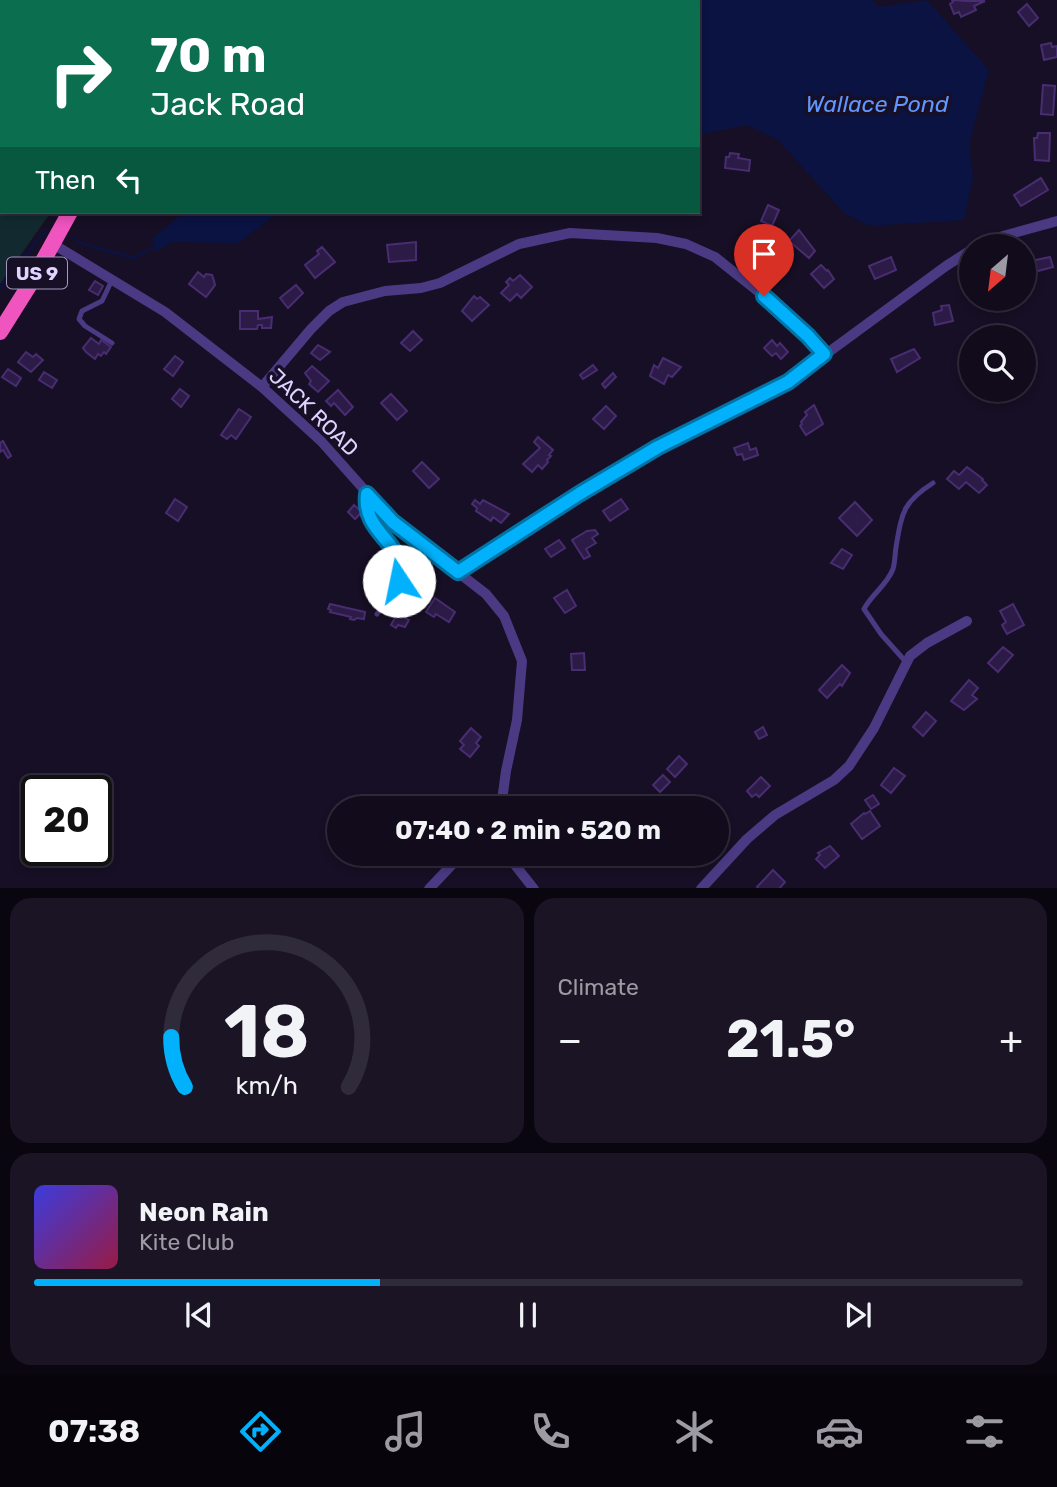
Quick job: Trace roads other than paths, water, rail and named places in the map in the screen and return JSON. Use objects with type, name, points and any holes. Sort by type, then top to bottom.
[{"type":"highway","name":"US 9","points":[[0,332],[69,214]]},
{"type":"street","points":[[1010,234],[1057,221]]},
{"type":"street","points":[[262,387],[311,329],[329,311],[343,302],[385,291],[421,288],[440,283],[519,244],[570,233],[657,239],[686,244],[715,257],[775,305],[824,354]]},
{"type":"street","name":"JACK ROAD","points":[[52,244],[165,312],[262,387],[321,441],[393,522],[486,594],[504,616],[522,661],[517,720],[503,796]]},
{"type":"street","points":[[458,572],[568,500],[658,447],[788,382],[959,258]]},
{"type":"street","points":[[701,888],[747,838],[775,815],[834,780],[849,766],[874,728],[913,653],[967,621]]},
{"type":"street","points":[[429,888],[450,866]]},
{"type":"street","points":[[516,866],[534,888]]},
{"type":"lane","points":[[112,280],[102,301],[82,311],[79,319],[85,326],[112,343]]},
{"type":"lane","points":[[906,662],[881,634],[864,609],[869,599],[885,584],[894,568],[902,522],[911,497],[933,483]]},
{"type":"lane","points":[[367,494],[365,509],[373,526],[397,555],[402,568],[399,581],[377,614]]},
{"type":"water","name":"Wallace Pond","points":[[700,0],[873,0],[878,7],[927,0],[989,70],[969,144],[973,177],[964,220],[869,226],[844,213],[778,140],[747,125],[700,135]]},
{"type":"water","points":[[182,214],[277,214],[238,243],[173,242],[156,251],[152,239]]},
{"type":"waterway","points":[[0,288],[40,237],[47,232]]},
{"type":"waterway","points":[[73,238],[84,244],[134,258],[158,245]]}]
